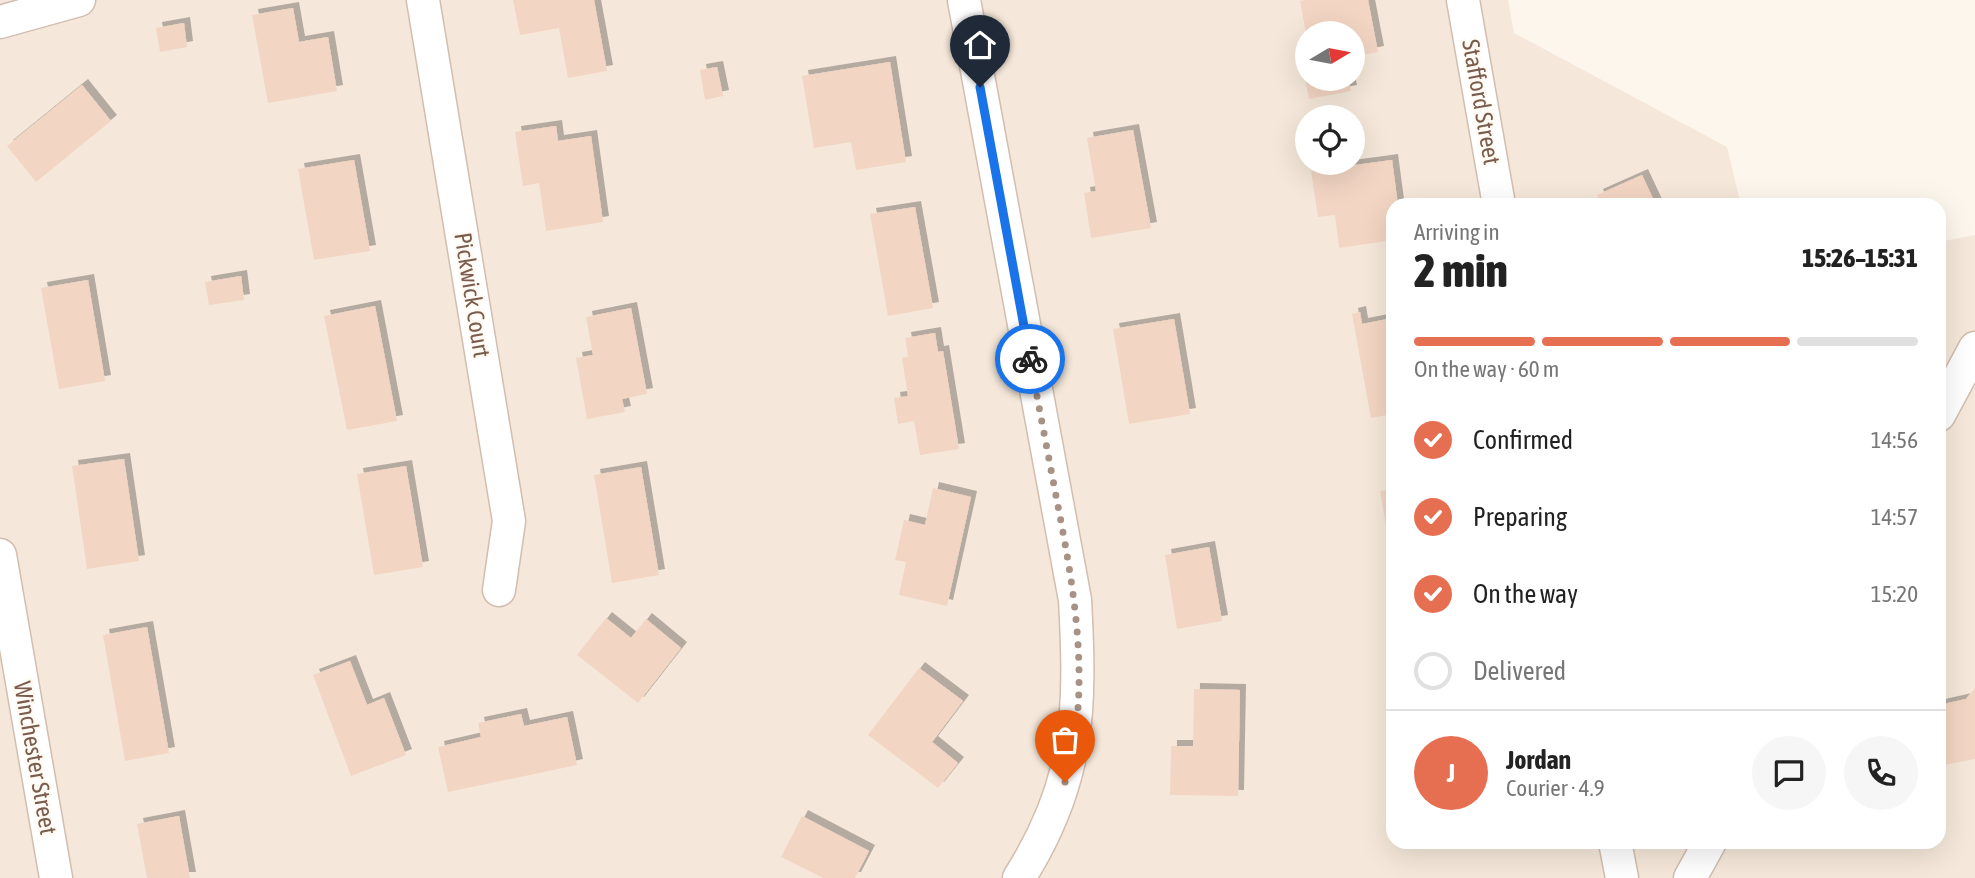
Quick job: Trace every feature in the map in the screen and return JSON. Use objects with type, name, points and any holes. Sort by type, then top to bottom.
[{"type":"street","points":[[0,22],[79,0]]},
{"type":"street","name":"Pickwick Court","points":[[423,0],[509,521],[499,590]]},
{"type":"street","points":[[964,0],[1068,555],[1076,614],[1079,667],[1075,733],[1069,766],[1060,798],[1033,856],[1019,878]]},
{"type":"street","name":"Stafford Street","points":[[1463,0],[1498,198]]},
{"type":"street","points":[[1946,402],[1975,348]]},
{"type":"street","name":"Winchester Street","points":[[0,555],[56,878]]},
{"type":"street","points":[[1616,849],[1622,878]]},
{"type":"street","points":[[1690,878],[1706,849]]},
{"type":"shaded area","points":[[0,0],[1508,0],[1514,33],[1727,147],[1739,198],[1386,198],[1386,849],[1946,849],[1946,241],[1975,235],[1975,878],[0,878]]},
{"type":"building","points":[[513,0],[594,0],[607,71],[568,78],[559,28],[520,35]]},
{"type":"building","points":[[1368,0],[1378,52],[1365,55],[1365,21],[1304,21],[1300,1]]},
{"type":"building","points":[[293,8],[299,42],[328,37],[337,91],[268,103],[252,15]]},
{"type":"building","points":[[184,23],[187,47],[160,52],[156,28]]},
{"type":"building","points":[[890,62],[906,162],[856,170],[851,142],[814,148],[802,76]]},
{"type":"building","points":[[717,67],[723,96],[705,100],[700,70]]},
{"type":"building","points":[[82,85],[111,121],[36,182],[7,146]]},
{"type":"building","points":[[1307,91],[1351,91],[1309,99]]},
{"type":"building","points":[[556,126],[558,141],[591,136],[603,222],[546,231],[539,183],[523,186],[515,132]]},
{"type":"building","points":[[1133,130],[1151,228],[1091,238],[1084,193],[1096,191],[1087,138]]},
{"type":"building","points":[[354,160],[370,251],[314,260],[298,169]]},
{"type":"building","points":[[1392,160],[1397,198],[1386,198],[1386,241],[1339,248],[1335,215],[1318,217],[1312,175],[1365,175],[1365,164]]},
{"type":"building","points":[[1642,175],[1653,198],[1598,198],[1597,195]]},
{"type":"building","points":[[915,207],[933,308],[888,316],[870,214]]},
{"type":"building","points":[[241,276],[244,300],[209,305],[205,282]]},
{"type":"building","points":[[88,280],[105,381],[59,389],[41,288]]},
{"type":"building","points":[[375,306],[397,421],[347,430],[324,316]]},
{"type":"building","points":[[631,308],[647,394],[622,399],[625,412],[587,419],[576,358],[593,355],[586,317]]},
{"type":"building","points":[[1360,312],[1362,324],[1386,319],[1386,415],[1371,418],[1352,314]]},
{"type":"building","points":[[1174,319],[1190,414],[1129,424],[1113,329]]},
{"type":"building","points":[[935,333],[938,352],[943,351],[959,449],[920,455],[914,421],[898,424],[894,398],[908,396],[902,358],[908,357],[905,338]]},
{"type":"building","points":[[124,459],[139,561],[87,569],[72,466]]},
{"type":"building","points":[[406,466],[423,567],[374,575],[357,474]]},
{"type":"building","points":[[641,467],[659,575],[612,583],[594,475]]},
{"type":"building","points":[[933,488],[971,497],[947,606],[899,595],[906,562],[895,560],[904,520],[925,525]]},
{"type":"building","points":[[1386,490],[1386,526],[1380,491]]},
{"type":"building","points":[[1209,547],[1222,621],[1177,629],[1165,555]]},
{"type":"building","points":[[606,618],[631,638],[646,619],[681,648],[638,703],[577,655]]},
{"type":"building","points":[[147,627],[169,753],[125,761],[103,635]]},
{"type":"building","points":[[350,661],[367,705],[384,698],[406,755],[351,776],[313,675]]},
{"type":"building","points":[[919,668],[963,701],[932,742],[958,763],[938,788],[868,735]]},
{"type":"building","points":[[1975,688],[1975,759],[1946,765],[1946,703],[1966,699]]},
{"type":"building","points":[[1194,689],[1240,690],[1238,796],[1170,795],[1171,746],[1193,746]]},
{"type":"building","points":[[521,714],[524,726],[567,717],[577,765],[448,792],[438,747],[481,737],[478,723]]},
{"type":"building","points":[[179,816],[190,878],[147,878],[137,824]]},
{"type":"building","points":[[802,816],[869,851],[855,878],[823,878],[781,857]]},
{"type":"way so far","points":[[1030,359],[1075,600],[1079,667],[1075,733],[1065,782]]},
{"type":"route","points":[[980,87],[1030,359]]}]
